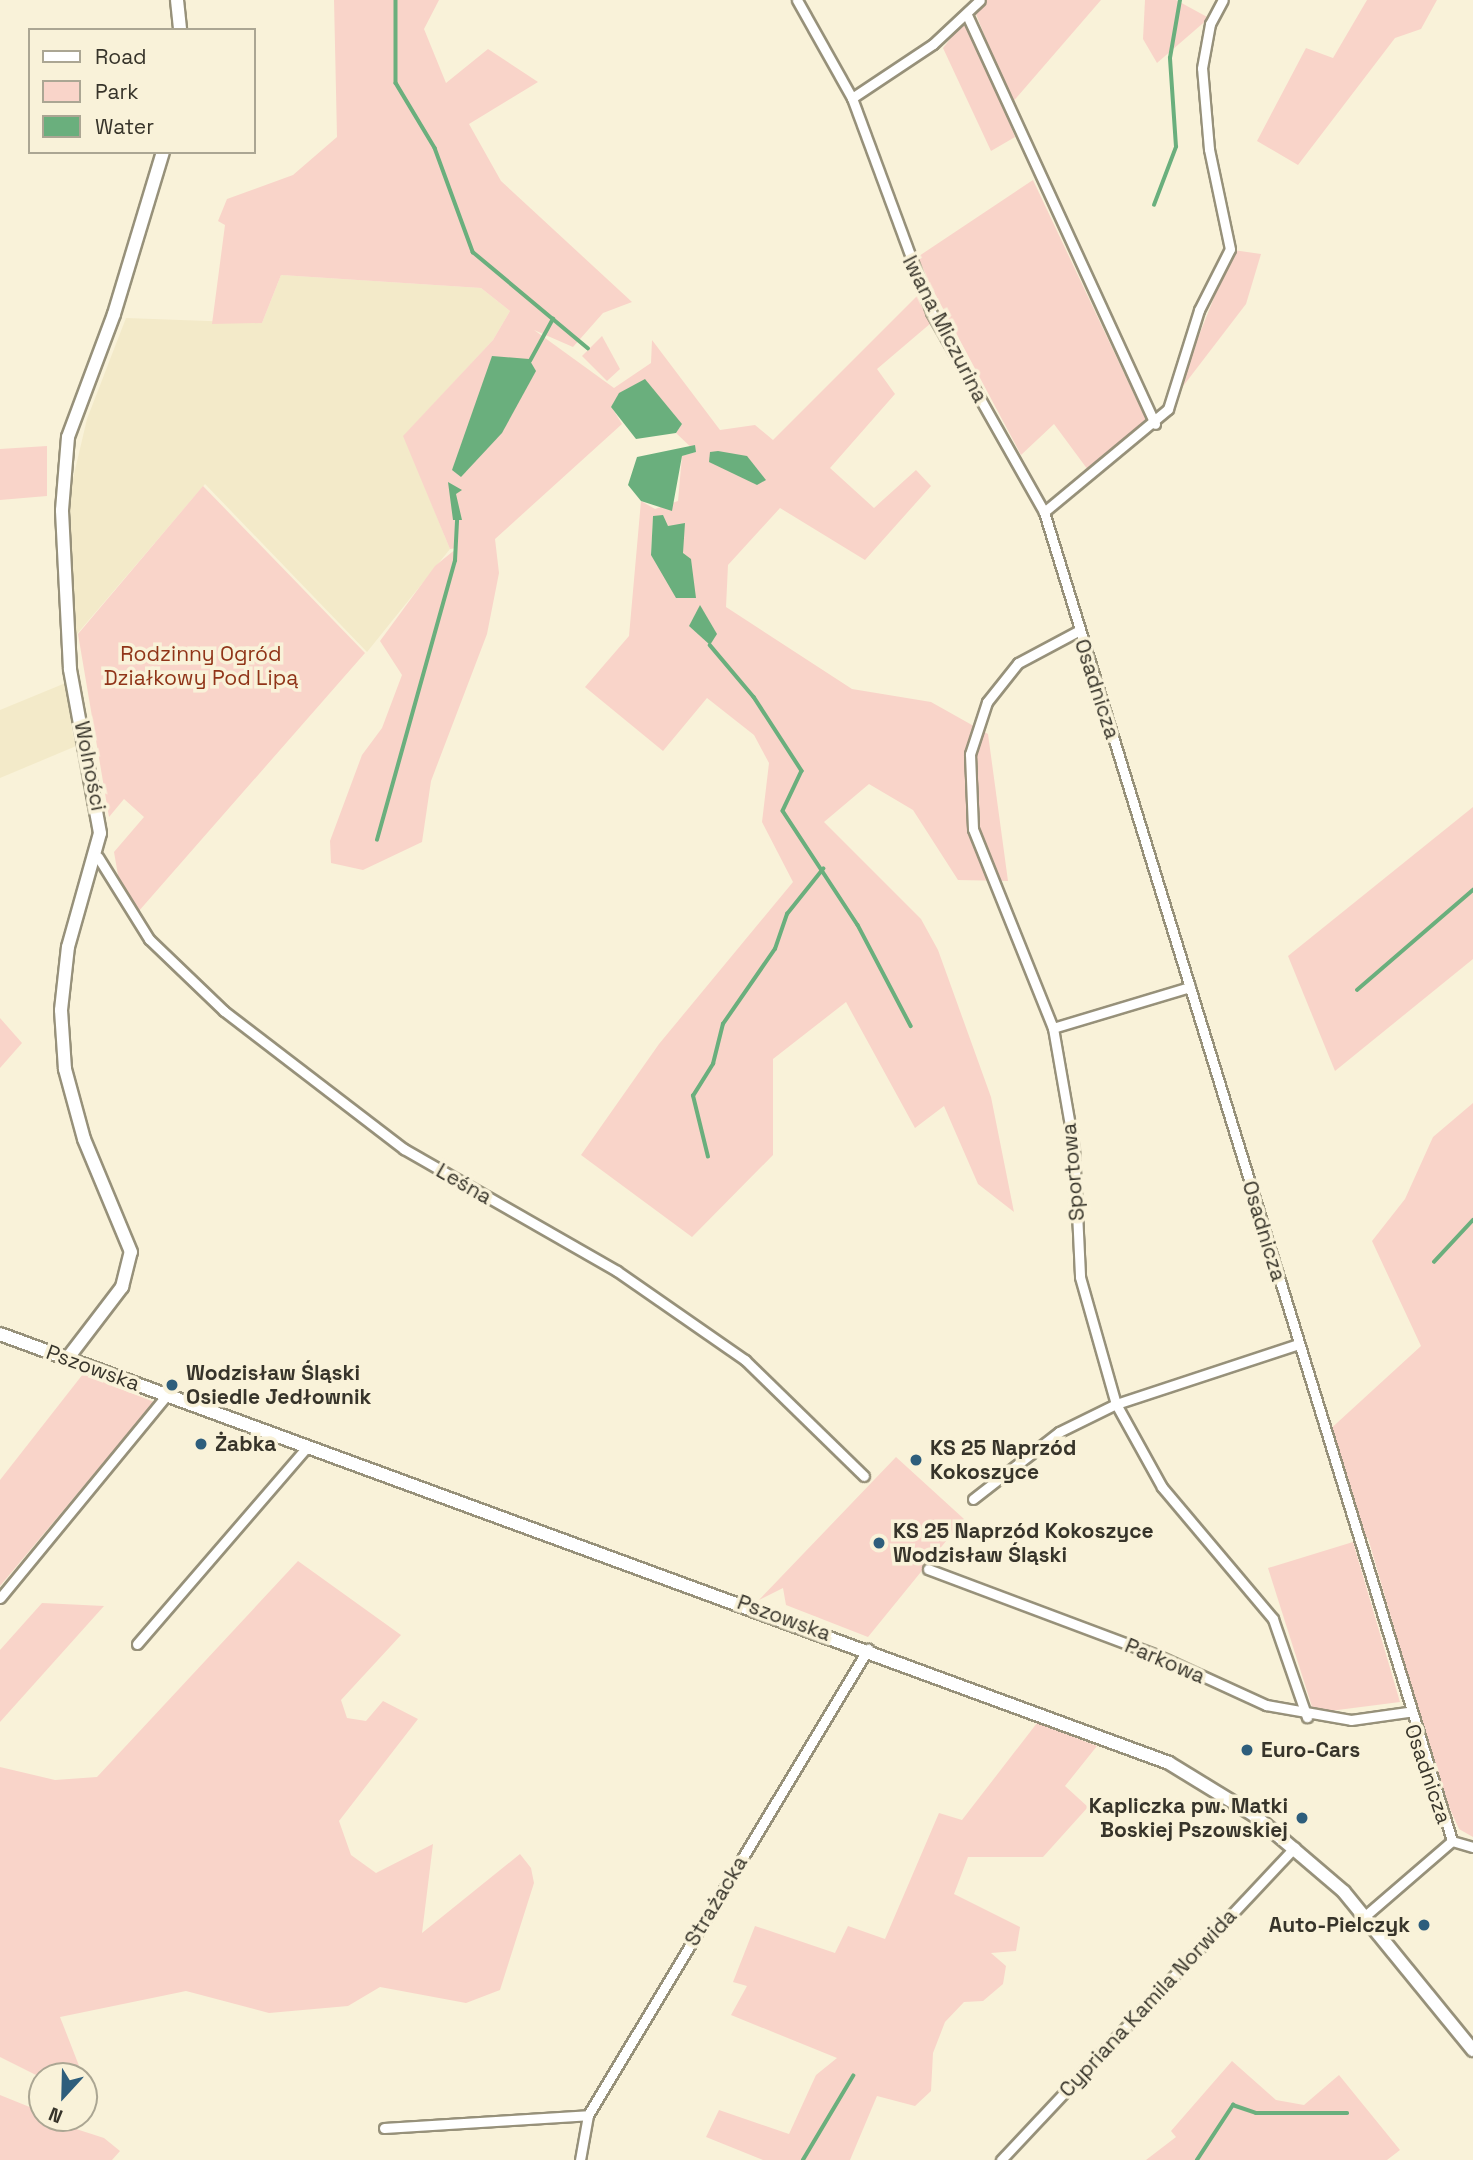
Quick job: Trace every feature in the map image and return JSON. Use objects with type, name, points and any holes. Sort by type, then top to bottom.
[{"type":"main road","points":[[177,0],[180,28]]},
{"type":"main road","name":"Wolności","points":[[67,1359],[122,1287],[131,1252],[84,1139],[65,1069],[61,1010],[68,947],[98,858],[100,812],[70,669],[63,594],[68,437],[114,314],[162,154]]},
{"type":"main road","name":"Pszowska","points":[[0,1334],[868,1649],[1169,1763],[1295,1847],[1365,1916],[1473,2050]]},
{"type":"street","name":"Iwana Miczurina","points":[[797,0],[852,98],[931,312],[1044,512]]},
{"type":"street","points":[[852,98],[895,73],[967,15],[980,0]]},
{"type":"street","points":[[1044,512],[1156,424],[1168,409],[1199,310],[1230,249],[1209,149],[1202,68],[1210,24],[1223,0]]},
{"type":"street","points":[[967,15],[1156,424]]},
{"type":"street","name":"Osadnicza","points":[[1044,512],[1190,986],[1407,1712],[1452,1841],[1365,1916]]},
{"type":"street","name":"Sportowa","points":[[1079,631],[1018,663],[999,684],[980,718],[970,754],[973,829],[1053,1028],[1074,1148],[1080,1277],[1116,1404],[1162,1487],[1273,1619],[1307,1717]]},
{"type":"street","name":"Leśna","points":[[98,858],[149,939],[225,1011],[404,1149],[617,1271],[745,1360],[864,1476]]},
{"type":"street","points":[[1053,1028],[1190,986]]},
{"type":"street","points":[[973,1499],[1059,1432],[1116,1404],[1298,1344]]},
{"type":"street","points":[[0,1598],[167,1395]]},
{"type":"street","points":[[138,1644],[308,1446]]},
{"type":"street","name":"Parkowa","points":[[928,1569],[1307,1717],[1351,1720],[1407,1712]]},
{"type":"street","name":"Strażacka","points":[[580,2160],[588,2115],[868,1649]]},
{"type":"street","points":[[1452,1841],[1473,1847]]},
{"type":"street","name":"Cypriana Kamila Norwida","points":[[1001,2160],[1295,1847]]},
{"type":"street","points":[[384,2128],[588,2115]]},
{"type":"shaded area","points":[[281,275],[481,288],[510,311],[493,340],[404,436],[450,549],[367,652],[205,484],[71,641],[67,504],[87,419],[126,318],[262,323]]},
{"type":"shaded area","points":[[68,682],[81,744],[0,778],[0,710]]},
{"type":"green space","points":[[334,0],[439,0],[424,29],[446,83],[488,49],[538,82],[469,124],[501,181],[632,302],[603,313],[573,347],[534,330],[614,388],[651,363],[652,340],[720,430],[755,425],[773,440],[918,295],[931,323],[877,369],[895,394],[830,468],[874,508],[916,470],[931,486],[865,560],[780,508],[728,565],[726,607],[852,689],[931,702],[988,734],[1008,881],[958,880],[913,810],[869,784],[824,822],[921,919],[938,950],[991,1097],[1014,1212],[978,1184],[944,1106],[915,1128],[846,1002],[773,1059],[773,1155],[692,1237],[581,1155],[659,1044],[793,882],[762,822],[769,763],[754,735],[707,698],[663,751],[585,687],[629,636],[641,501],[655,509],[678,501],[682,456],[696,452],[676,433],[682,424],[611,406],[622,424],[495,539],[499,573],[487,634],[431,781],[422,842],[363,870],[331,863],[330,841],[362,755],[382,728],[402,675],[380,641],[435,566],[457,548],[450,549],[403,436],[493,340],[510,311],[481,288],[281,275],[262,323],[212,324],[225,225],[218,221],[227,199],[293,175],[337,137]],"holes":[[[653,516],[668,526],[683,553],[651,555]]]},
{"type":"green space","points":[[984,0],[1101,0],[1011,104],[976,14]]},
{"type":"green space","points":[[1145,0],[1176,0],[1209,18],[1157,63],[1143,39]]},
{"type":"green space","points":[[1367,0],[1437,0],[1421,29],[1395,38],[1298,165],[1257,141],[1306,48],[1333,58]]},
{"type":"green space","points":[[961,25],[970,27],[1015,137],[991,151],[943,48]]},
{"type":"green space","points":[[1033,180],[1148,424],[1088,470],[1054,424],[1021,455],[916,258]]},
{"type":"green space","points":[[1233,250],[1261,254],[1246,304],[1174,398]]},
{"type":"green space","points":[[602,336],[620,369],[607,381],[582,356]]},
{"type":"green space","points":[[47,446],[47,496],[0,500],[0,449]]},
{"type":"green space","name":"Rodzinny Ogród Działkowy Pod Lipą","points":[[203,486],[365,653],[138,912],[119,881],[114,852],[144,817],[124,799],[109,817],[78,634]]},
{"type":"green space","points":[[1473,807],[1473,959],[1335,1071],[1288,956]]},
{"type":"green space","points":[[0,1018],[22,1043],[0,1068]]},
{"type":"green space","points":[[1473,1103],[1473,1837],[1459,1829],[1437,1780],[1391,1636],[1395,1631],[1368,1538],[1361,1537],[1326,1433],[1421,1346],[1372,1241],[1405,1199],[1433,1137]]},
{"type":"green space","points":[[83,1374],[154,1402],[0,1586],[0,1480]]},
{"type":"green space","name":"KS 25 Naprzód Kokoszyce Wodzisław Śląski","points":[[896,1457],[964,1519],[868,1637],[786,1605],[783,1588],[759,1600]]},
{"type":"green space","points":[[1353,1542],[1400,1702],[1314,1713],[1268,1568]]},
{"type":"green space","points":[[298,1561],[401,1635],[341,1700],[347,1718],[366,1721],[383,1701],[418,1719],[339,1821],[351,1855],[376,1873],[433,1844],[422,1933],[520,1854],[531,1868],[534,1883],[500,1990],[466,2003],[380,1987],[348,2006],[269,2013],[186,1991],[60,2017],[78,2062],[28,2062],[28,2071],[0,2057],[0,1767],[55,1780],[97,1777]]},
{"type":"green space","points":[[42,1603],[104,1606],[0,1722],[0,1650]]},
{"type":"green space","points":[[1037,1723],[1097,1746],[1065,1786],[1088,1807],[1043,1857],[968,1857],[954,1894],[1020,1927],[1016,1951],[991,1953],[1006,1966],[1003,1984],[983,2001],[964,2002],[945,2022],[933,2053],[931,2091],[915,2106],[877,2096],[850,2160],[763,2160],[706,2137],[719,2110],[789,2134],[816,2075],[837,2058],[731,2015],[747,1986],[733,1982],[755,1926],[835,1953],[848,1926],[885,1939],[939,1813],[962,1820]]},
{"type":"green space","points":[[1232,2061],[1276,2100],[1304,2105],[1339,2075],[1400,2150],[1387,2160],[1146,2160],[1176,2137],[1171,2131]]},
{"type":"green space","points":[[0,2095],[28,2106],[28,2132],[85,2132],[104,2138],[120,2151],[112,2160],[0,2160]]},
{"type":"water","points":[[492,356],[529,359],[536,371],[502,433],[461,477],[452,470]]},
{"type":"water","points":[[645,379],[682,424],[676,433],[636,439],[611,407],[619,393]]},
{"type":"water","points":[[695,445],[696,452],[682,456],[672,511],[641,501],[628,485],[637,457]]},
{"type":"water","points":[[710,452],[747,456],[766,480],[757,485],[709,462]]},
{"type":"water","points":[[448,482],[462,490],[456,494],[462,520],[453,520]]},
{"type":"water","points":[[663,515],[668,526],[685,523],[683,553],[691,559],[696,598],[676,598],[651,555],[653,516]]},
{"type":"water","points":[[700,605],[717,634],[710,645],[689,626]]},
{"type":"waterway","points":[[396,0],[396,83],[435,148],[473,252],[588,348]]},
{"type":"waterway","points":[[1154,205],[1176,147],[1170,58],[1180,0]]},
{"type":"waterway","points":[[530,361],[553,319]]},
{"type":"waterway","points":[[377,840],[455,561],[457,521]]},
{"type":"waterway","points":[[710,645],[754,697],[802,771],[783,811],[858,925],[911,1026]]},
{"type":"waterway","points":[[708,1157],[693,1096],[713,1064],[723,1024],[775,949],[787,914],[823,869]]},
{"type":"waterway","points":[[1357,990],[1473,890]]},
{"type":"waterway","points":[[1434,1262],[1473,1220]]},
{"type":"waterway","points":[[803,2160],[853,2076]]},
{"type":"waterway","points":[[1197,2160],[1233,2105],[1256,2113],[1347,2113]]},
{"type":"place","name":"Wodzisław Śląski Osiedle Jedłownik","points":[[172,1385]]},
{"type":"place","name":"Żabka","points":[[201,1444]]},
{"type":"place","name":"KS 25 Naprzód Kokoszyce","points":[[916,1460]]},
{"type":"place","name":"KS 25 Naprzód Kokoszyce Wodzisław Śląski","points":[[879,1543]]},
{"type":"place","name":"Euro-Cars","points":[[1247,1750]]},
{"type":"place","name":"Kapliczka pw. Matki Boskiej Pszowskiej","points":[[1302,1818]]},
{"type":"place","name":"Auto-Pielczyk","points":[[1424,1925]]}]
